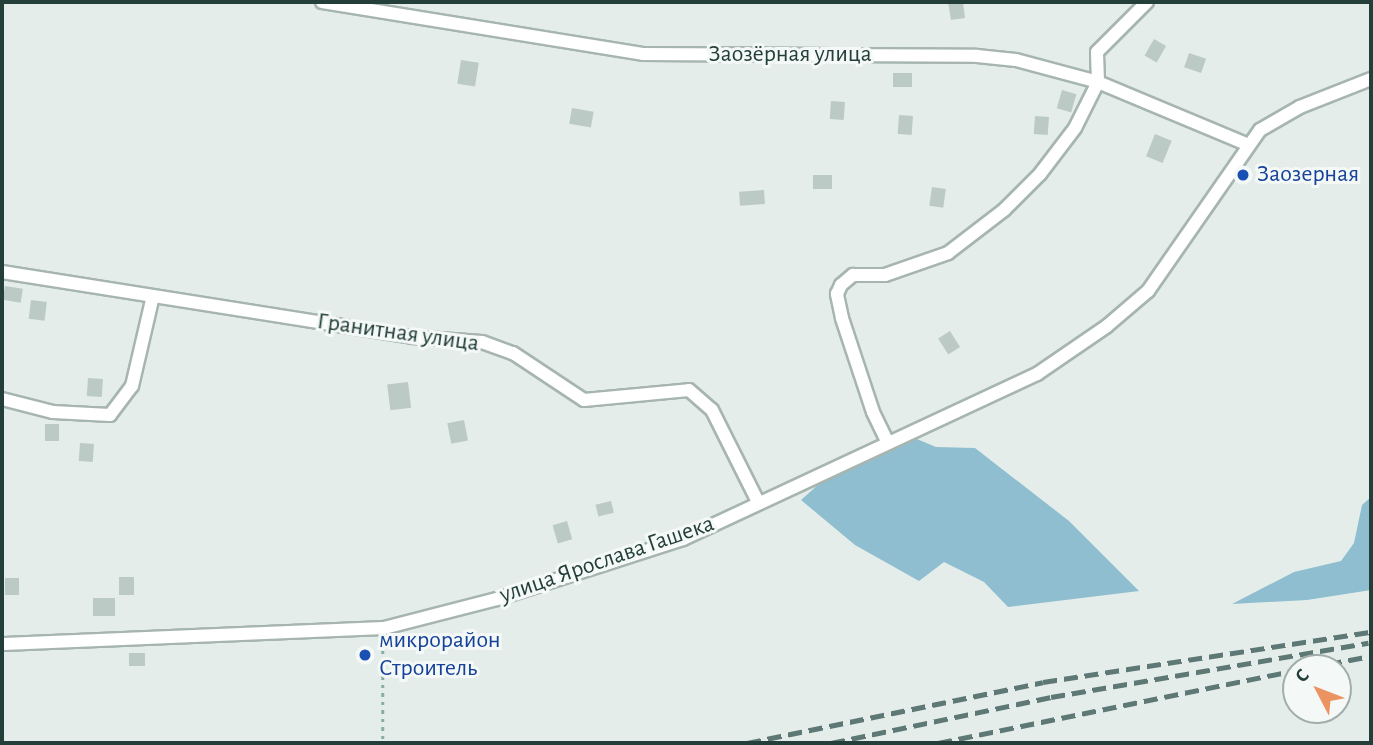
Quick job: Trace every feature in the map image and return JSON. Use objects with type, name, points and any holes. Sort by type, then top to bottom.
[{"type":"street","name":"Заозёрная улица","points":[[322,2],[643,54],[977,56],[1053,66],[1246,144]]},
{"type":"street","points":[[887,441],[842,318],[837,294],[841,285],[853,275],[885,275],[918,266],[969,239],[1040,174],[1074,128],[1098,82],[1097,51],[1147,2]]},
{"type":"street","name":"улица Ярослава Гашека","points":[[2,644],[384,628],[497,599],[683,538],[887,441],[1037,374],[1108,327],[1148,292],[1195,229],[1246,144],[1273,121],[1371,79]]},
{"type":"street","name":"Гранитная улица","points":[[2,272],[412,337],[482,342],[513,353],[584,400],[689,390],[712,410],[758,502]]},
{"type":"street","points":[[2,399],[53,412],[110,415],[132,386],[153,296]]},
{"type":"path","points":[[383,743],[381,729],[384,628]]},
{"type":"water","points":[[912,437],[936,447],[975,448],[1069,521],[1139,591],[1008,607],[984,582],[944,562],[919,581],[855,545],[801,500],[829,475]]},
{"type":"water","points":[[1371,497],[1371,590],[1307,600],[1232,604],[1294,572],[1341,561],[1354,543],[1362,505]]},
{"type":"building","points":[[948,2],[963,2],[965,18],[951,20]]},
{"type":"building","points":[[1154,39],[1166,46],[1157,62],[1144,55]]},
{"type":"building","points":[[1189,53],[1206,59],[1201,73],[1184,67]]},
{"type":"building","points":[[461,60],[479,63],[475,87],[457,84]]},
{"type":"building","points":[[893,73],[912,73],[912,87],[893,87]]},
{"type":"building","points":[[1062,90],[1076,94],[1071,112],[1057,108]]},
{"type":"building","points":[[831,101],[845,102],[844,120],[830,119]]},
{"type":"building","points":[[572,108],[594,112],[591,128],[569,124]]},
{"type":"building","points":[[899,115],[913,116],[912,135],[898,134]]},
{"type":"building","points":[[1035,116],[1049,117],[1048,135],[1034,134]]},
{"type":"building","points":[[1155,134],[1172,141],[1163,163],[1146,156]]},
{"type":"building","points":[[813,175],[832,175],[832,189],[813,189]]},
{"type":"building","points":[[932,187],[946,189],[943,208],[929,206]]},
{"type":"building","points":[[764,190],[765,204],[740,206],[739,192]]},
{"type":"building","points":[[5,286],[23,289],[21,303],[3,300]]},
{"type":"building","points":[[31,300],[47,302],[45,321],[29,319]]},
{"type":"building","points":[[950,331],[960,347],[948,355],[938,338]]},
{"type":"building","points":[[88,378],[103,379],[102,397],[87,396]]},
{"type":"building","points":[[408,382],[411,408],[390,410],[387,385]]},
{"type":"building","points":[[464,420],[468,441],[451,444],[447,423]]},
{"type":"building","points":[[45,424],[59,424],[59,441],[45,441]]},
{"type":"building","points":[[80,443],[94,444],[93,462],[79,461]]},
{"type":"building","points":[[611,501],[614,513],[598,517],[595,505]]},
{"type":"building","points":[[567,521],[572,539],[558,543],[553,525]]},
{"type":"building","points":[[119,577],[134,577],[134,595],[119,595]]},
{"type":"building","points":[[5,578],[19,578],[19,595],[5,595]]},
{"type":"building","points":[[93,598],[115,598],[115,616],[93,616]]},
{"type":"building","points":[[129,653],[145,653],[145,666],[129,666]]},
{"type":"railway","points":[[747,743],[1043,682],[1371,632]]},
{"type":"railway","points":[[831,743],[1051,697],[1368,643]]},
{"type":"railway","points":[[1352,660],[1371,656]]},
{"type":"railway","points":[[938,743],[1282,673]]},
{"type":"place","name":"Заозерная","points":[[1243,175]]},
{"type":"place","name":"микрорайон Строитель","points":[[365,655]]}]
